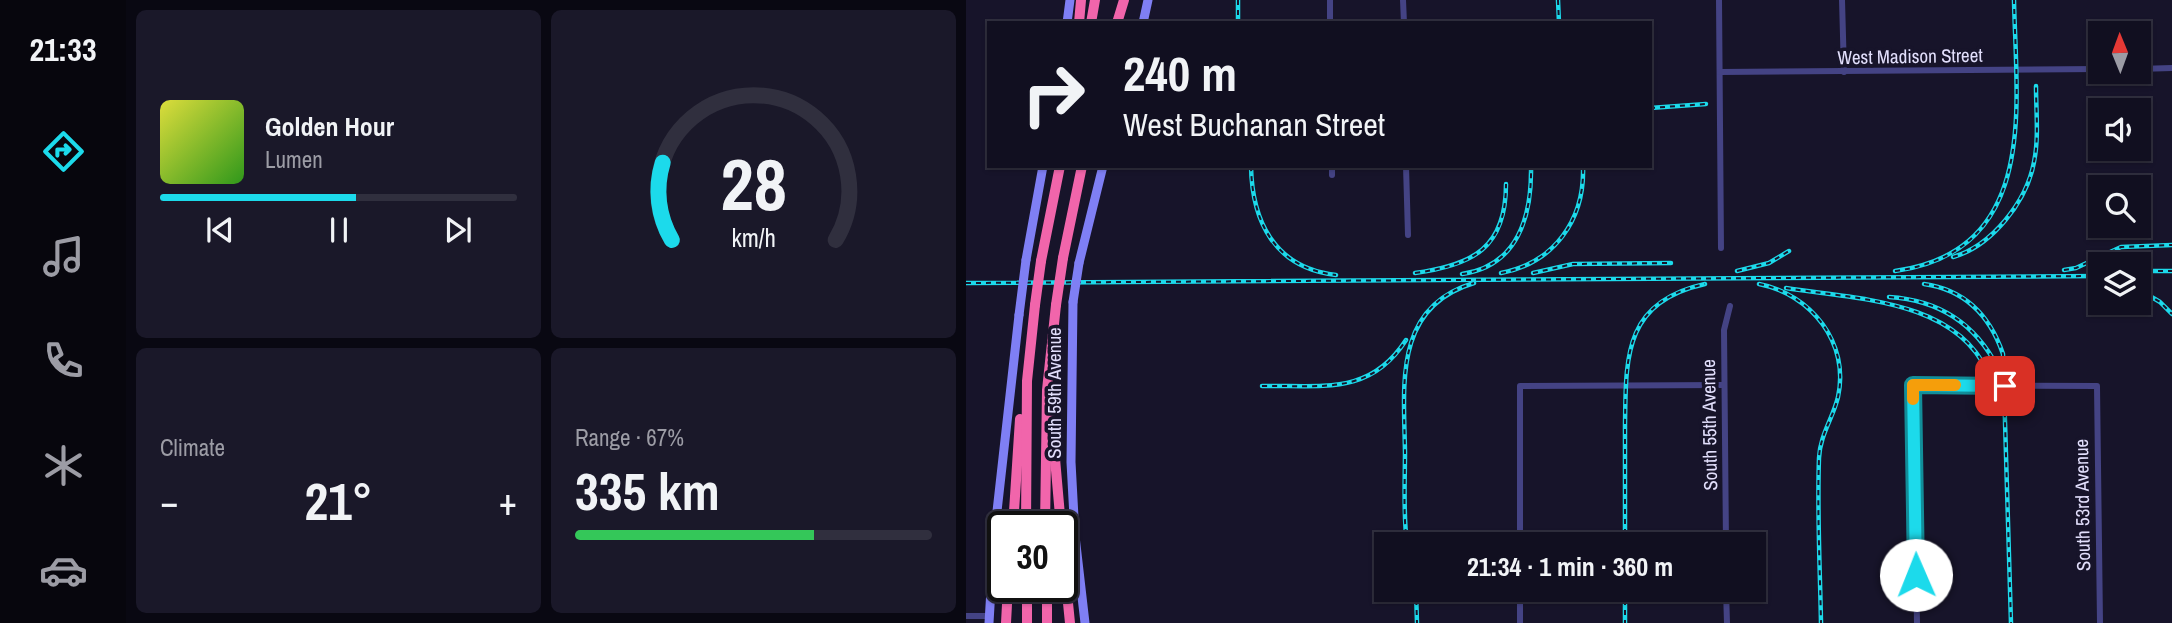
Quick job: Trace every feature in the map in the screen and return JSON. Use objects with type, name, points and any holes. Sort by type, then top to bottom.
[{"type":"highway","points":[[1079,21],[1081,0]]},
{"type":"highway","points":[[1091,21],[1095,0]]},
{"type":"highway","points":[[1115,21],[1116,0]]},
{"type":"highway","points":[[1116,21],[1124,0]]},
{"type":"highway","points":[[1026,511],[1027,382],[1041,261],[1060,168]]},
{"type":"highway","points":[[1045,511],[1047,390],[1056,304],[1082,168]]},
{"type":"highway","points":[[1014,511],[1020,415],[1027,382]]},
{"type":"highway","points":[[1047,390],[1054,430],[1060,511]]},
{"type":"highway","points":[[1006,623],[1007,602]]},
{"type":"highway","points":[[1027,602],[1027,623]]},
{"type":"highway","points":[[1047,602],[1047,623]]},
{"type":"highway","points":[[1068,602],[1070,623]]},
{"type":"main road","points":[[1068,21],[1070,0]]},
{"type":"main road","points":[[1143,21],[1148,0]]},
{"type":"main road","name":"South 59th Avenue","points":[[989,620],[994,538],[1026,260],[1043,168]]},
{"type":"main road","name":"South 59th Avenue","points":[[1085,623],[1072,492],[1073,302],[1079,262],[1102,168]]},
{"type":"street","points":[[1330,0],[1330,21]]},
{"type":"street","points":[[1404,0],[1404,21]]},
{"type":"street","points":[[1719,0],[1721,248]]},
{"type":"street","points":[[1842,0],[1844,72]]},
{"type":"street","points":[[2151,69],[2172,68]]},
{"type":"street","name":"West Madison Street","points":[[1720,72],[2088,69]]},
{"type":"street","points":[[1332,168],[1332,175]]},
{"type":"street","points":[[1406,168],[1408,234]]},
{"type":"street","name":"South 55th Avenue","points":[[1726,532],[1724,330],[1730,306]]},
{"type":"street","points":[[1520,532],[1520,386],[1724,385]]},
{"type":"street","name":"South 53rd Avenue","points":[[1917,623],[1913,385],[2097,386],[2100,623]]},
{"type":"street","points":[[1520,602],[1520,623]]},
{"type":"street","points":[[1726,602],[1727,623]]},
{"type":"street","points":[[966,616],[989,620]]},
{"type":"railway","points":[[1238,0],[1238,21]]},
{"type":"railway","points":[[1558,0],[1559,21]]},
{"type":"railway","points":[[1895,271],[1942,258],[1975,235],[1997,204],[2010,167],[2015,127],[2017,84],[2014,0]]},
{"type":"railway","points":[[1953,257],[1981,243],[1994,232],[2006,220],[2024,192],[2036,153],[2036,86]]},
{"type":"railway","points":[[1652,108],[1706,104]]},
{"type":"railway","points":[[1251,168],[1256,206],[1271,239],[1297,263],[1315,271],[1336,275]]},
{"type":"railway","points":[[1462,274],[1497,261],[1518,236],[1529,203],[1531,168]]},
{"type":"railway","points":[[1501,273],[1536,260],[1563,236],[1578,204],[1583,168]]},
{"type":"railway","points":[[1415,273],[1454,265],[1482,249],[1500,224],[1506,184]]},
{"type":"railway","points":[[2064,270],[2076,268],[2121,247],[2172,245]]},
{"type":"railway","points":[[1737,271],[1769,263],[1789,251]]},
{"type":"railway","points":[[1533,273],[1573,264],[1671,263]]},
{"type":"railway","points":[[2151,271],[2172,271]]},
{"type":"railway","points":[[966,283],[2088,276]]},
{"type":"railway","points":[[1406,532],[1404,401],[1409,351],[1416,329],[1429,310],[1448,294],[1474,283]]},
{"type":"railway","points":[[1625,532],[1626,378],[1635,336],[1644,319],[1658,304],[1678,292],[1705,284]]},
{"type":"railway","points":[[1759,284],[1795,298],[1810,310],[1832,340],[1838,358],[1838,397],[1819,458],[1821,623]]},
{"type":"railway","points":[[1924,284],[1952,292],[1974,307],[1991,328],[2003,354],[2011,623]]},
{"type":"railway","points":[[1786,288],[1870,300],[1927,316],[1951,329],[1972,347],[1987,371]]},
{"type":"railway","points":[[1889,297],[1924,303],[1954,317],[1978,338],[1998,368]]},
{"type":"railway","points":[[2151,297],[2172,314]]},
{"type":"railway","points":[[1262,386],[1324,386],[1360,379],[1377,371],[1406,340]]},
{"type":"railway","points":[[1416,602],[1417,623]]},
{"type":"railway","points":[[1625,602],[1625,623]]},
{"type":"slow traffic","points":[[1913,399],[1913,385],[1955,385]]},
{"type":"route","points":[[1916,575],[1913,385],[2005,386]]}]
